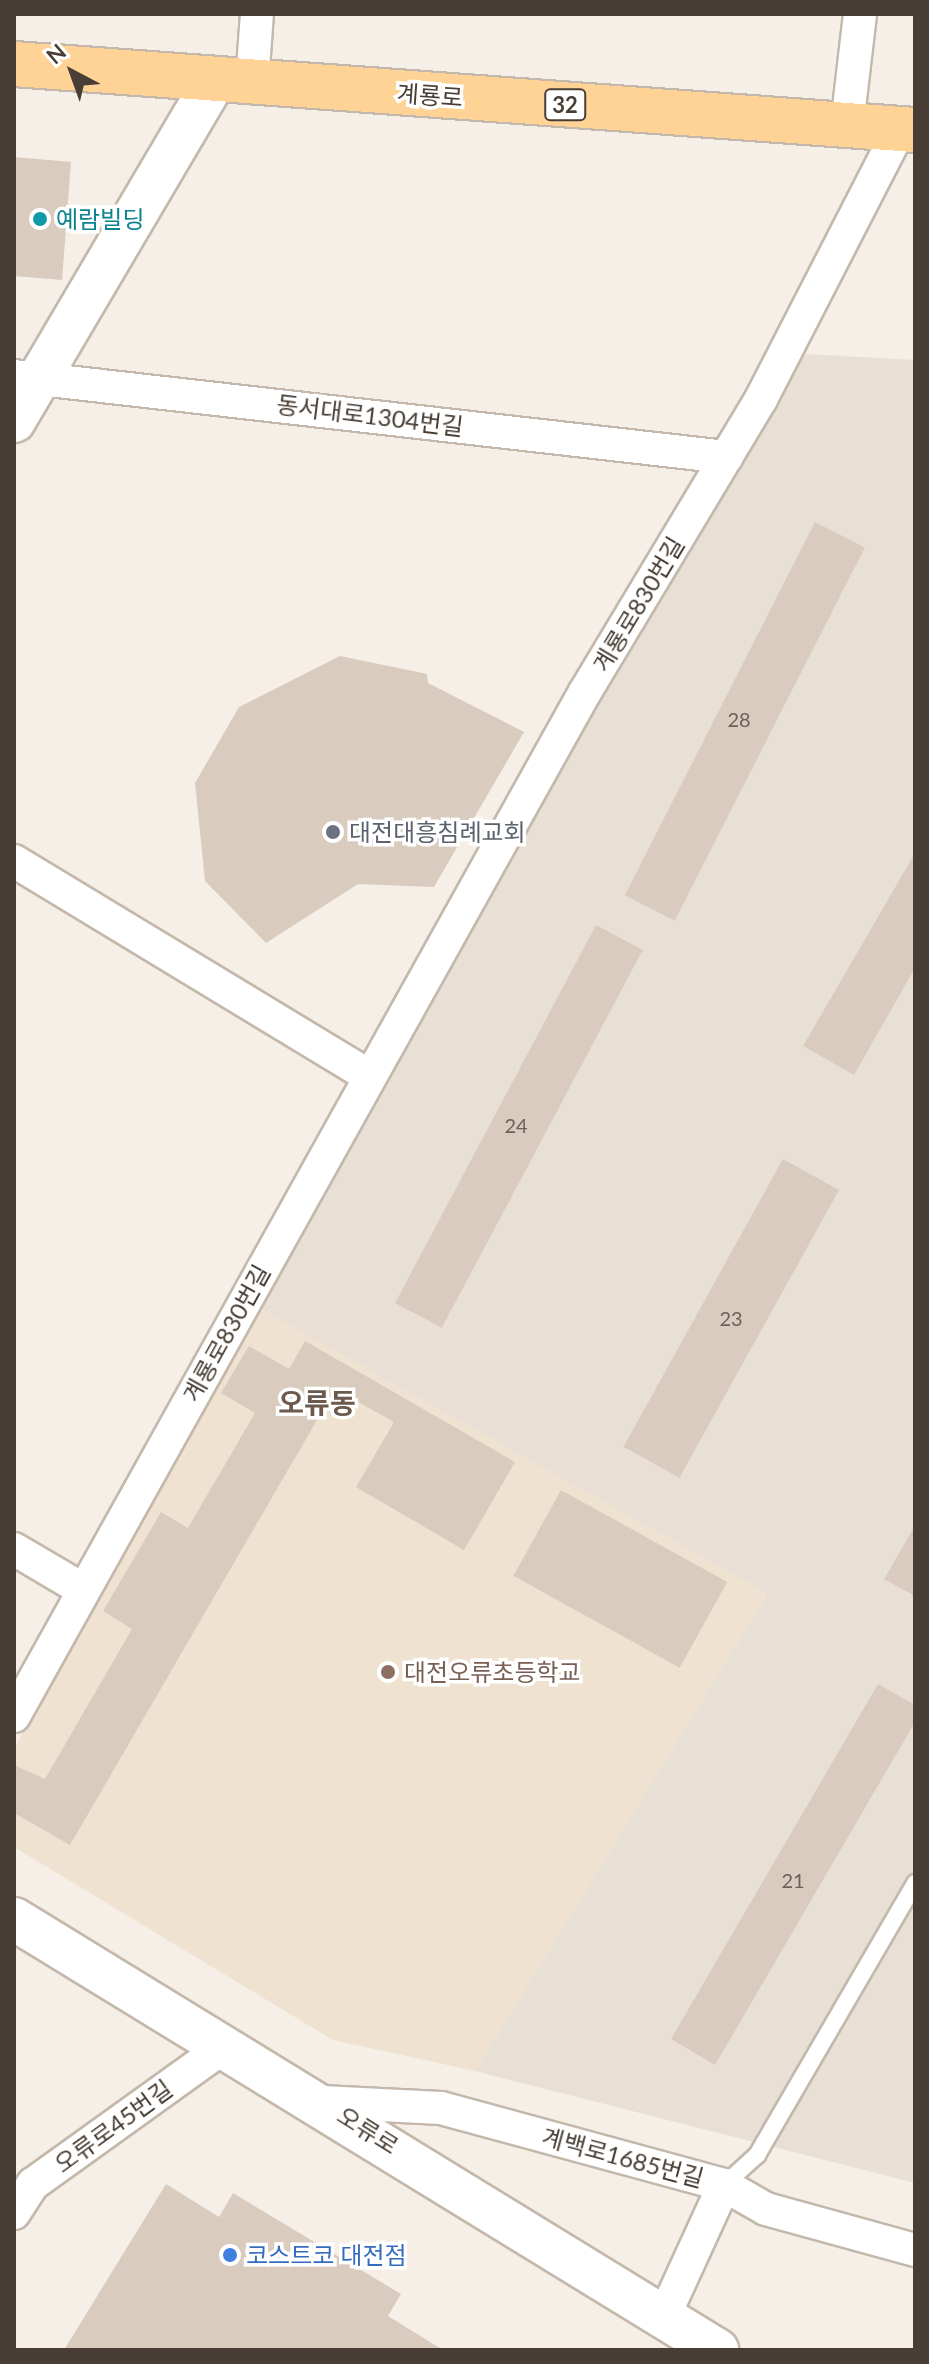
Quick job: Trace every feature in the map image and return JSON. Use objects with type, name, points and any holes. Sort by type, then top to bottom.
[{"type":"main road","name":"계룡로","points":[[14,64],[907,129]]},
{"type":"street","points":[[14,421],[27,377],[233,81],[257,14]]},
{"type":"street","points":[[847,125],[860,14]]},
{"type":"street","name":"계룡로830번길","points":[[14,1716],[82,1589],[370,1077],[726,457],[907,129]]},
{"type":"street","name":"동서대로1304번길","points":[[27,377],[726,457]]},
{"type":"street","points":[[14,861],[370,1077]]},
{"type":"street","points":[[14,1549],[82,1589]]},
{"type":"street","name":"오류로","points":[[14,1919],[222,2048],[322,2102],[665,2314],[717,2350]]},
{"type":"street","name":"오류로45번길","points":[[14,2213],[33,2184],[222,2048]]},
{"type":"street","name":"계백로1685번길","points":[[322,2102],[441,2108],[724,2185],[766,2209],[915,2250]]},
{"type":"street","points":[[665,2314],[724,2185]]},
{"type":"lane","points":[[724,2185],[757,2155],[915,1883]]},
{"type":"shaded area","points":[[787,353],[915,360],[915,2183],[475,2071],[767,1594],[253,1305]]},
{"type":"shaded area","name":"대전오류초등학교","points":[[253,1305],[767,1594],[475,2071],[333,2040],[14,1847],[14,1749]]},
{"type":"building","name":"예람빌딩","points":[[14,157],[71,162],[62,280],[14,276]]},
{"type":"building","points":[[815,522],[865,547],[675,921],[625,895]]},
{"type":"building","name":"대전대흥침례교회","points":[[340,656],[427,674],[428,683],[524,732],[434,887],[358,884],[266,943],[205,881],[195,783],[239,707]]},
{"type":"building","points":[[915,853],[915,968],[854,1075],[803,1046]]},
{"type":"building","points":[[596,925],[643,950],[442,1328],[395,1303]]},
{"type":"building","points":[[783,1159],[839,1190],[679,1478],[623,1447]]},
{"type":"building","points":[[305,1341],[515,1462],[464,1550],[356,1487],[394,1422],[335,1389],[70,1845],[14,1813],[14,1765],[45,1779],[132,1629],[103,1611],[161,1512],[188,1528],[255,1413],[221,1393],[249,1346],[289,1369]]},
{"type":"building","points":[[561,1490],[727,1582],[680,1668],[513,1576]]},
{"type":"building","points":[[915,1526],[915,1596],[884,1579]]},
{"type":"building","points":[[878,1684],[915,1705],[915,1722],[715,2065],[671,2039]]},
{"type":"building","name":"코스트코 대전점","points":[[166,2184],[219,2217],[233,2193],[401,2294],[388,2316],[443,2350],[64,2350]]},
{"type":"place","name":"예람빌딩","points":[[40,219]]},
{"type":"place","name":"대전대흥침례교회","points":[[333,832]]},
{"type":"place","name":"대전오류초등학교","points":[[388,1672]]},
{"type":"place","name":"코스트코 대전점","points":[[230,2255]]},
{"type":"district","name":"오류동","points":[[317,1402]]}]
